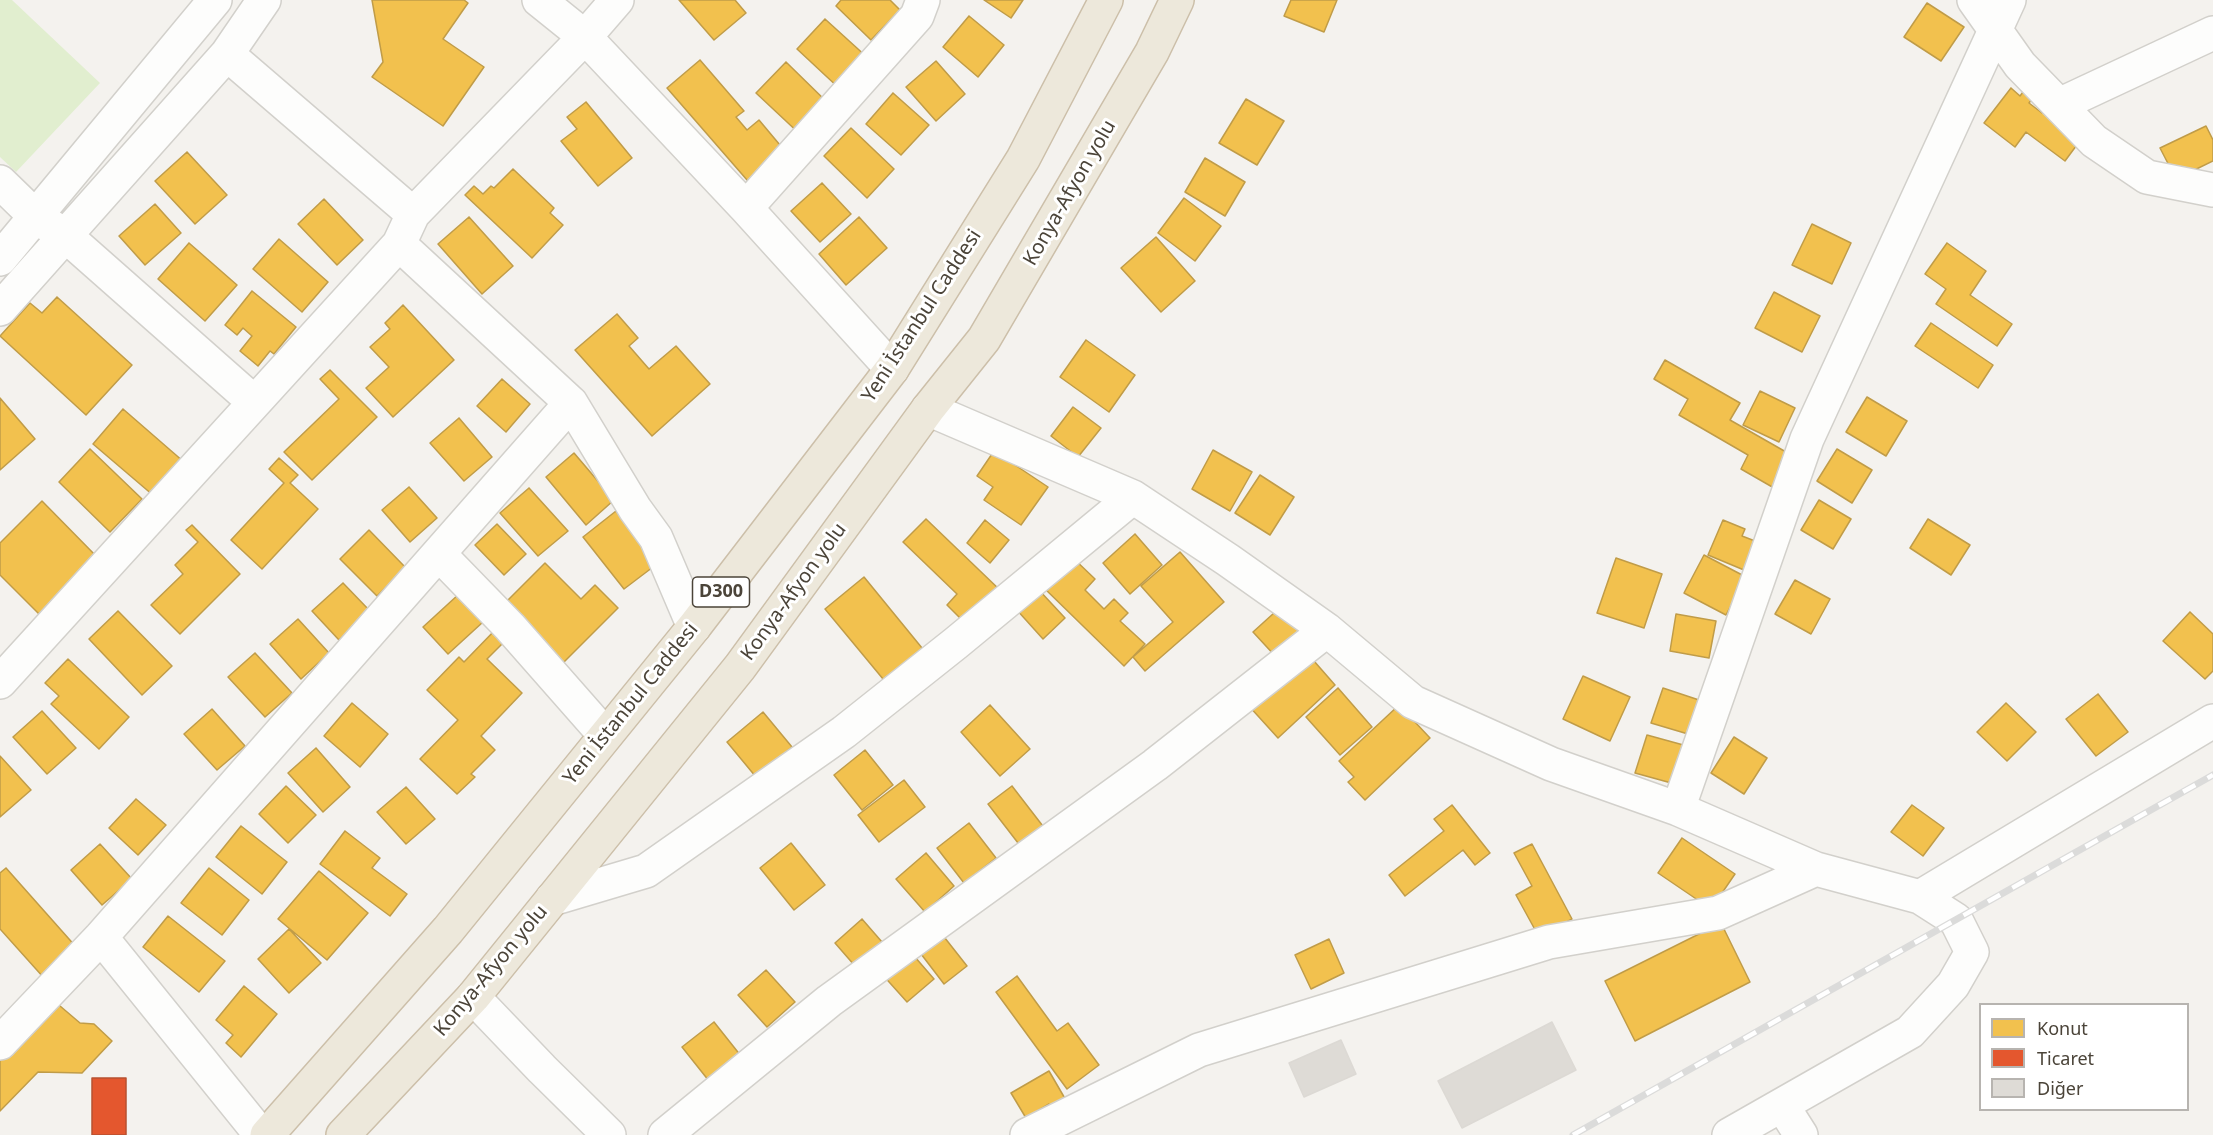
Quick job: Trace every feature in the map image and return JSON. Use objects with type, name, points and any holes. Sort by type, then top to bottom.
[{"type":"highway","name":"Yeni İstanbul Caddesi","points":[[267,1135],[448,930],[694,627],[892,369],[1023,159],[1106,0]]},
{"type":"highway","name":"Konya-Afyon yolu","points":[[343,1135],[473,997],[740,667],[928,409],[984,339],[1152,52],[1177,0]]},
{"type":"street","points":[[0,259],[215,0]]},
{"type":"street","points":[[0,309],[227,54],[264,0]]},
{"type":"street","points":[[539,0],[585,37],[746,208],[892,369]]},
{"type":"street","points":[[0,682],[399,244],[413,214],[585,37],[617,0]]},
{"type":"street","points":[[746,208],[917,16],[923,0]]},
{"type":"street","points":[[1974,0],[2020,65],[2094,141],[2147,177],[2213,190]]},
{"type":"street","points":[[1678,809],[1807,439],[1996,31],[2008,0]]},
{"type":"street","points":[[2059,105],[2213,33]]},
{"type":"street","points":[[227,54],[413,214]]},
{"type":"street","points":[[0,182],[36,217],[66,236],[254,402]]},
{"type":"street","points":[[399,244],[571,403],[635,509],[656,538],[694,627]]},
{"type":"street","points":[[0,1043],[101,937],[571,403]]},
{"type":"street","points":[[928,409],[1133,497],[1327,630],[1413,702],[1551,764],[1678,809],[1816,869],[1920,897],[1956,920],[1972,952],[1953,985],[1910,1032],[1729,1135]]},
{"type":"street","points":[[552,899],[646,871],[844,732],[1133,497]]},
{"type":"street","points":[[439,554],[510,627],[604,735]]},
{"type":"street","points":[[665,1135],[830,1000],[1155,765],[1327,630]]},
{"type":"street","points":[[1920,897],[2213,721]]},
{"type":"street","points":[[1027,1135],[1199,1050],[1549,942],[1718,913],[1816,869]]},
{"type":"street","points":[[101,937],[261,1135]]},
{"type":"street","points":[[473,997],[609,1135]]},
{"type":"street","points":[[1782,1105],[1801,1135]]},
{"type":"green space","points":[[0,0],[12,0],[100,83],[16,172],[0,157]]},
{"type":"building: Konut","points":[[372,0],[464,0],[468,3],[443,39],[484,67],[443,126],[372,77],[383,62]]},
{"type":"building: Konut","points":[[679,0],[735,0],[746,13],[714,40]]},
{"type":"building: Konut","points":[[841,0],[890,0],[900,10],[871,40],[836,6]]},
{"type":"building: Konut","points":[[984,0],[1023,0],[1011,18]]},
{"type":"building: Konut","points":[[1291,0],[1337,0],[1324,32],[1284,16]]},
{"type":"building: Konut","points":[[1927,3],[1964,27],[1941,61],[1904,37]]},
{"type":"building: Konut","points":[[969,16],[1004,45],[978,77],[943,47]]},
{"type":"building: Konut","points":[[825,19],[869,59],[841,90],[797,49]]},
{"type":"building: Konut","points":[[700,60],[744,111],[736,117],[747,130],[759,120],[790,157],[754,188],[667,88]]},
{"type":"building: Konut","points":[[936,61],[965,94],[936,121],[906,87]]},
{"type":"building: Konut","points":[[786,62],[832,107],[803,137],[756,93]]},
{"type":"building: Konut","points":[[2011,88],[2020,96],[2026,88],[2035,95],[2029,103],[2042,113],[2045,110],[2082,138],[2065,161],[2026,132],[2015,147],[1984,123]]},
{"type":"building: Konut","points":[[893,93],[929,125],[901,155],[866,124]]},
{"type":"building: Konut","points":[[1246,99],[1284,121],[1257,165],[1219,143]]},
{"type":"building: Konut","points":[[586,102],[632,158],[598,186],[561,141],[577,129],[567,117]]},
{"type":"building: Konut","points":[[2206,126],[2213,140],[2213,161],[2176,179],[2160,148]]},
{"type":"building: Konut","points":[[851,128],[894,169],[867,198],[824,156]]},
{"type":"building: Konut","points":[[187,152],[227,195],[195,224],[155,181]]},
{"type":"building: Konut","points":[[1205,158],[1245,182],[1225,216],[1185,192]]},
{"type":"building: Konut","points":[[513,169],[554,208],[550,213],[563,225],[532,258],[465,195],[474,186],[483,194],[491,186],[494,188]]},
{"type":"building: Konut","points":[[822,183],[851,214],[820,242],[791,211]]},
{"type":"building: Konut","points":[[1184,198],[1221,226],[1195,261],[1158,233]]},
{"type":"building: Konut","points":[[324,199],[363,240],[337,265],[298,224]]},
{"type":"building: Konut","points":[[155,204],[181,233],[145,265],[119,236]]},
{"type":"building: Konut","points":[[469,217],[513,266],[482,294],[438,244]]},
{"type":"building: Konut","points":[[859,217],[887,248],[846,285],[819,254]]},
{"type":"building: Konut","points":[[1812,224],[1851,243],[1832,284],[1792,265]]},
{"type":"building: Konut","points":[[1156,237],[1195,281],[1161,312],[1121,268]]},
{"type":"building: Konut","points":[[279,239],[328,282],[302,312],[253,269]]},
{"type":"building: Konut","points":[[189,243],[237,285],[205,321],[158,279]]},
{"type":"building: Konut","points":[[1947,243],[1986,271],[1970,295],[2012,324],[1997,346],[1936,304],[1946,289],[1925,274]]},
{"type":"building: Konut","points":[[252,291],[296,327],[274,354],[270,351],[258,366],[240,351],[252,336],[243,328],[237,335],[225,325]]},
{"type":"building: Konut","points":[[1774,292],[1820,316],[1802,352],[1755,328]]},
{"type":"building: Konut","points":[[57,297],[132,365],[86,415],[0,336],[30,303],[42,313]]},
{"type":"building: Konut","points":[[403,305],[454,360],[393,417],[366,388],[389,367],[370,347],[390,329],[385,323]]},
{"type":"building: Konut","points":[[617,314],[638,338],[629,346],[649,369],[676,346],[710,384],[652,436],[575,350]]},
{"type":"building: Konut","points":[[1931,323],[1993,365],[1978,388],[1915,346]]},
{"type":"building: Konut","points":[[1086,340],[1135,375],[1109,412],[1060,377]]},
{"type":"building: Konut","points":[[1665,360],[1740,403],[1730,420],[1793,456],[1774,488],[1741,469],[1748,455],[1679,415],[1688,399],[1654,379]]},
{"type":"building: Konut","points":[[330,370],[377,417],[312,480],[284,452],[339,399],[320,379]]},
{"type":"building: Konut","points":[[502,379],[530,404],[506,432],[477,406]]},
{"type":"building: Konut","points":[[1760,391],[1795,408],[1779,442],[1743,425]]},
{"type":"building: Konut","points":[[1867,397],[1907,421],[1886,456],[1846,432]]},
{"type":"building: Konut","points":[[0,398],[35,439],[0,470]]},
{"type":"building: Konut","points":[[1073,407],[1101,428],[1078,457],[1051,436]]},
{"type":"building: Konut","points":[[123,409],[184,462],[154,496],[93,444]]},
{"type":"building: Konut","points":[[459,418],[492,457],[464,481],[430,443]]},
{"type":"building: Konut","points":[[90,449],[142,499],[110,532],[59,482]]},
{"type":"building: Konut","points":[[1837,449],[1872,470],[1852,503],[1817,481]]},
{"type":"building: Konut","points":[[1213,450],[1252,472],[1230,511],[1192,489]]},
{"type":"building: Konut","points":[[994,451],[1048,487],[1021,525],[984,500],[993,487],[977,476]]},
{"type":"building: Konut","points":[[574,453],[614,500],[586,525],[546,477]]},
{"type":"building: Konut","points":[[279,458],[298,475],[290,483],[318,509],[262,569],[231,540],[284,483],[269,469]]},
{"type":"building: Konut","points":[[1260,475],[1294,497],[1270,535],[1235,513]]},
{"type":"building: Konut","points":[[409,487],[437,518],[410,542],[382,510]]},
{"type":"building: Konut","points":[[529,488],[568,531],[538,556],[500,513]]},
{"type":"building: Konut","points":[[1819,500],[1851,519],[1833,549],[1801,530]]},
{"type":"building: Konut","points":[[42,501],[99,559],[42,617],[0,575],[0,543]]},
{"type":"building: Konut","points":[[616,511],[657,564],[624,589],[583,537]]},
{"type":"building: Konut","points":[[926,519],[1002,592],[968,626],[947,605],[957,594],[903,542]]},
{"type":"building: Konut","points":[[1928,519],[1970,545],[1951,575],[1910,548]]},
{"type":"building: Konut","points":[[985,520],[1009,540],[990,563],[967,543]]},
{"type":"building: Konut","points":[[1723,520],[1745,529],[1742,536],[1755,541],[1744,570],[1708,555]]},
{"type":"building: Konut","points":[[497,524],[526,554],[504,575],[475,545]]},
{"type":"building: Konut","points":[[192,525],[240,574],[180,634],[151,605],[183,574],[175,565],[198,542],[186,530]]},
{"type":"building: Konut","points":[[369,530],[406,568],[377,596],[340,559]]},
{"type":"building: Konut","points":[[1135,534],[1162,565],[1130,594],[1103,563]]},
{"type":"building: Konut","points":[[1180,552],[1224,602],[1145,671],[1133,657],[1173,622],[1141,586]]},
{"type":"building: Konut","points":[[1704,555],[1746,577],[1726,615],[1684,593]]},
{"type":"building: Konut","points":[[1071,556],[1095,579],[1085,590],[1104,609],[1114,599],[1128,613],[1120,621],[1145,644],[1124,666],[1042,586]]},
{"type":"building: Konut","points":[[1616,558],[1662,574],[1644,628],[1597,613]]},
{"type":"building: Konut","points":[[545,563],[581,599],[595,585],[618,608],[561,665],[502,606]]},
{"type":"building: Konut","points":[[864,577],[931,659],[893,691],[825,609]]},
{"type":"building: Konut","points":[[1795,580],[1830,599],[1811,634],[1775,614]]},
{"type":"building: Konut","points":[[343,583],[370,611],[339,640],[312,611]]},
{"type":"building: Konut","points":[[1038,589],[1065,618],[1043,639],[1016,609]]},
{"type":"building: Konut","points":[[459,594],[483,622],[448,654],[423,627]]},
{"type":"building: Konut","points":[[1285,603],[1309,628],[1277,658],[1253,632]]},
{"type":"building: Konut","points":[[118,611],[172,666],[142,695],[89,639]]},
{"type":"building: Konut","points":[[2190,612],[2213,634],[2213,671],[2205,679],[2163,641]]},
{"type":"building: Konut","points":[[1676,614],[1716,621],[1709,658],[1670,651]]},
{"type":"building: Konut","points":[[298,619],[329,653],[301,679],[270,644]]},
{"type":"building: Konut","points":[[498,627],[509,637],[487,659],[522,693],[481,736],[495,750],[471,774],[475,777],[457,794],[420,759],[458,720],[427,690],[459,657],[464,662]]},
{"type":"building: Konut","points":[[255,653],[292,693],[265,717],[228,677]]},
{"type":"building: Konut","points":[[1307,653],[1335,685],[1278,738],[1248,705]]},
{"type":"building: Konut","points":[[68,659],[129,717],[99,749],[51,704],[59,696],[45,683]]},
{"type":"building: Konut","points":[[1583,676],[1630,697],[1610,741],[1563,719]]},
{"type":"building: Konut","points":[[1338,688],[1372,727],[1340,755],[1306,717]]},
{"type":"building: Konut","points":[[1663,688],[1699,700],[1688,734],[1651,723]]},
{"type":"building: Konut","points":[[2098,694],[2128,732],[2096,756],[2066,719]]},
{"type":"building: Konut","points":[[352,703],[388,734],[360,767],[324,736]]},
{"type":"building: Konut","points":[[2006,703],[2036,732],[2007,761],[1977,732]]},
{"type":"building: Konut","points":[[990,705],[1030,749],[1000,776],[961,732]]},
{"type":"building: Konut","points":[[1399,705],[1430,738],[1365,800],[1348,782],[1354,777],[1339,761]]},
{"type":"building: Konut","points":[[212,709],[245,746],[217,770],[184,734]]},
{"type":"building: Konut","points":[[42,711],[76,748],[47,774],[13,737]]},
{"type":"building: Konut","points":[[763,712],[792,747],[756,777],[727,742]]},
{"type":"building: Konut","points":[[1647,735],[1687,746],[1675,784],[1635,773]]},
{"type":"building: Konut","points":[[1734,737],[1767,758],[1744,794],[1711,773]]},
{"type":"building: Konut","points":[[316,748],[350,787],[323,812],[288,773]]},
{"type":"building: Konut","points":[[865,750],[893,785],[862,810],[834,775]]},
{"type":"building: Konut","points":[[0,756],[31,790],[0,817]]},
{"type":"building: Konut","points":[[904,780],[925,807],[879,842],[858,815]]},
{"type":"building: Konut","points":[[286,786],[316,815],[288,843],[259,814]]},
{"type":"building: Konut","points":[[1012,786],[1049,834],[1025,852],[988,804]]},
{"type":"building: Konut","points":[[406,787],[435,819],[406,844],[377,812]]},
{"type":"building: Konut","points":[[136,799],[166,825],[138,855],[109,828]]},
{"type":"building: Konut","points":[[1452,805],[1490,853],[1475,865],[1463,850],[1405,896],[1389,875],[1444,831],[1434,819]]},
{"type":"building: Konut","points":[[1912,805],[1944,828],[1923,856],[1891,832]]},
{"type":"building: Konut","points":[[969,823],[996,858],[964,883],[937,848]]},
{"type":"building: Konut","points":[[241,826],[287,862],[262,894],[216,857]]},
{"type":"building: Konut","points":[[345,831],[380,858],[372,868],[407,894],[390,916],[320,864]]},
{"type":"building: Konut","points":[[1682,838],[1735,874],[1711,909],[1658,873]]},
{"type":"building: Konut","points":[[791,843],[825,885],[794,910],[760,868]]},
{"type":"building: Konut","points":[[100,844],[132,879],[102,905],[71,870]]},
{"type":"building: Konut","points":[[1532,844],[1572,919],[1539,937],[1516,895],[1532,886],[1514,853]]},
{"type":"building: Konut","points":[[926,853],[954,886],[925,912],[896,879]]},
{"type":"building: Konut","points":[[6,868],[77,948],[44,978],[0,929],[0,873]]},
{"type":"building: Konut","points":[[209,868],[249,900],[222,935],[181,903]]},
{"type":"building: Konut","points":[[319,871],[368,913],[327,960],[278,919]]},
{"type":"building: Konut","points":[[168,916],[225,961],[199,992],[143,947]]},
{"type":"building: Konut","points":[[862,919],[882,942],[855,966],[835,943]]},
{"type":"building: Konut","points":[[1721,923],[1750,982],[1635,1041],[1605,981]]},
{"type":"building: Konut","points":[[289,929],[321,963],[289,993],[258,959]]},
{"type":"building: Konut","points":[[941,933],[967,966],[944,984],[918,950]]},
{"type":"building: Konut","points":[[1329,939],[1344,973],[1311,989],[1295,955]]},
{"type":"building: Konut","points":[[908,949],[934,979],[907,1002],[881,973]]},
{"type":"building: Konut","points":[[766,970],[795,1002],[767,1027],[738,995]]},
{"type":"building: Konut","points":[[1017,976],[1057,1031],[1068,1023],[1099,1065],[1067,1089],[996,992]]},
{"type":"building: Konut","points":[[244,986],[277,1014],[241,1057],[226,1043],[233,1035],[216,1020]]},
{"type":"building: Konut","points":[[53,1000],[80,1023],[94,1024],[112,1041],[82,1073],[38,1072],[0,1111],[0,1060]]},
{"type":"building: Konut","points":[[714,1022],[741,1056],[709,1081],[682,1047]]},
{"type":"building: Konut","points":[[1049,1071],[1067,1102],[1052,1111],[1049,1104],[1026,1118],[1011,1093]]},
{"type":"building: Ticaret","points":[[92,1078],[126,1078],[126,1135],[92,1135]]},
{"type":"building: Diğer","points":[[1552,1022],[1576,1070],[1462,1128],[1438,1081]]},
{"type":"building: Diğer","points":[[1341,1040],[1356,1074],[1304,1097],[1289,1063]]},
{"type":"railway","points":[[1573,1135],[2213,775]]}]
